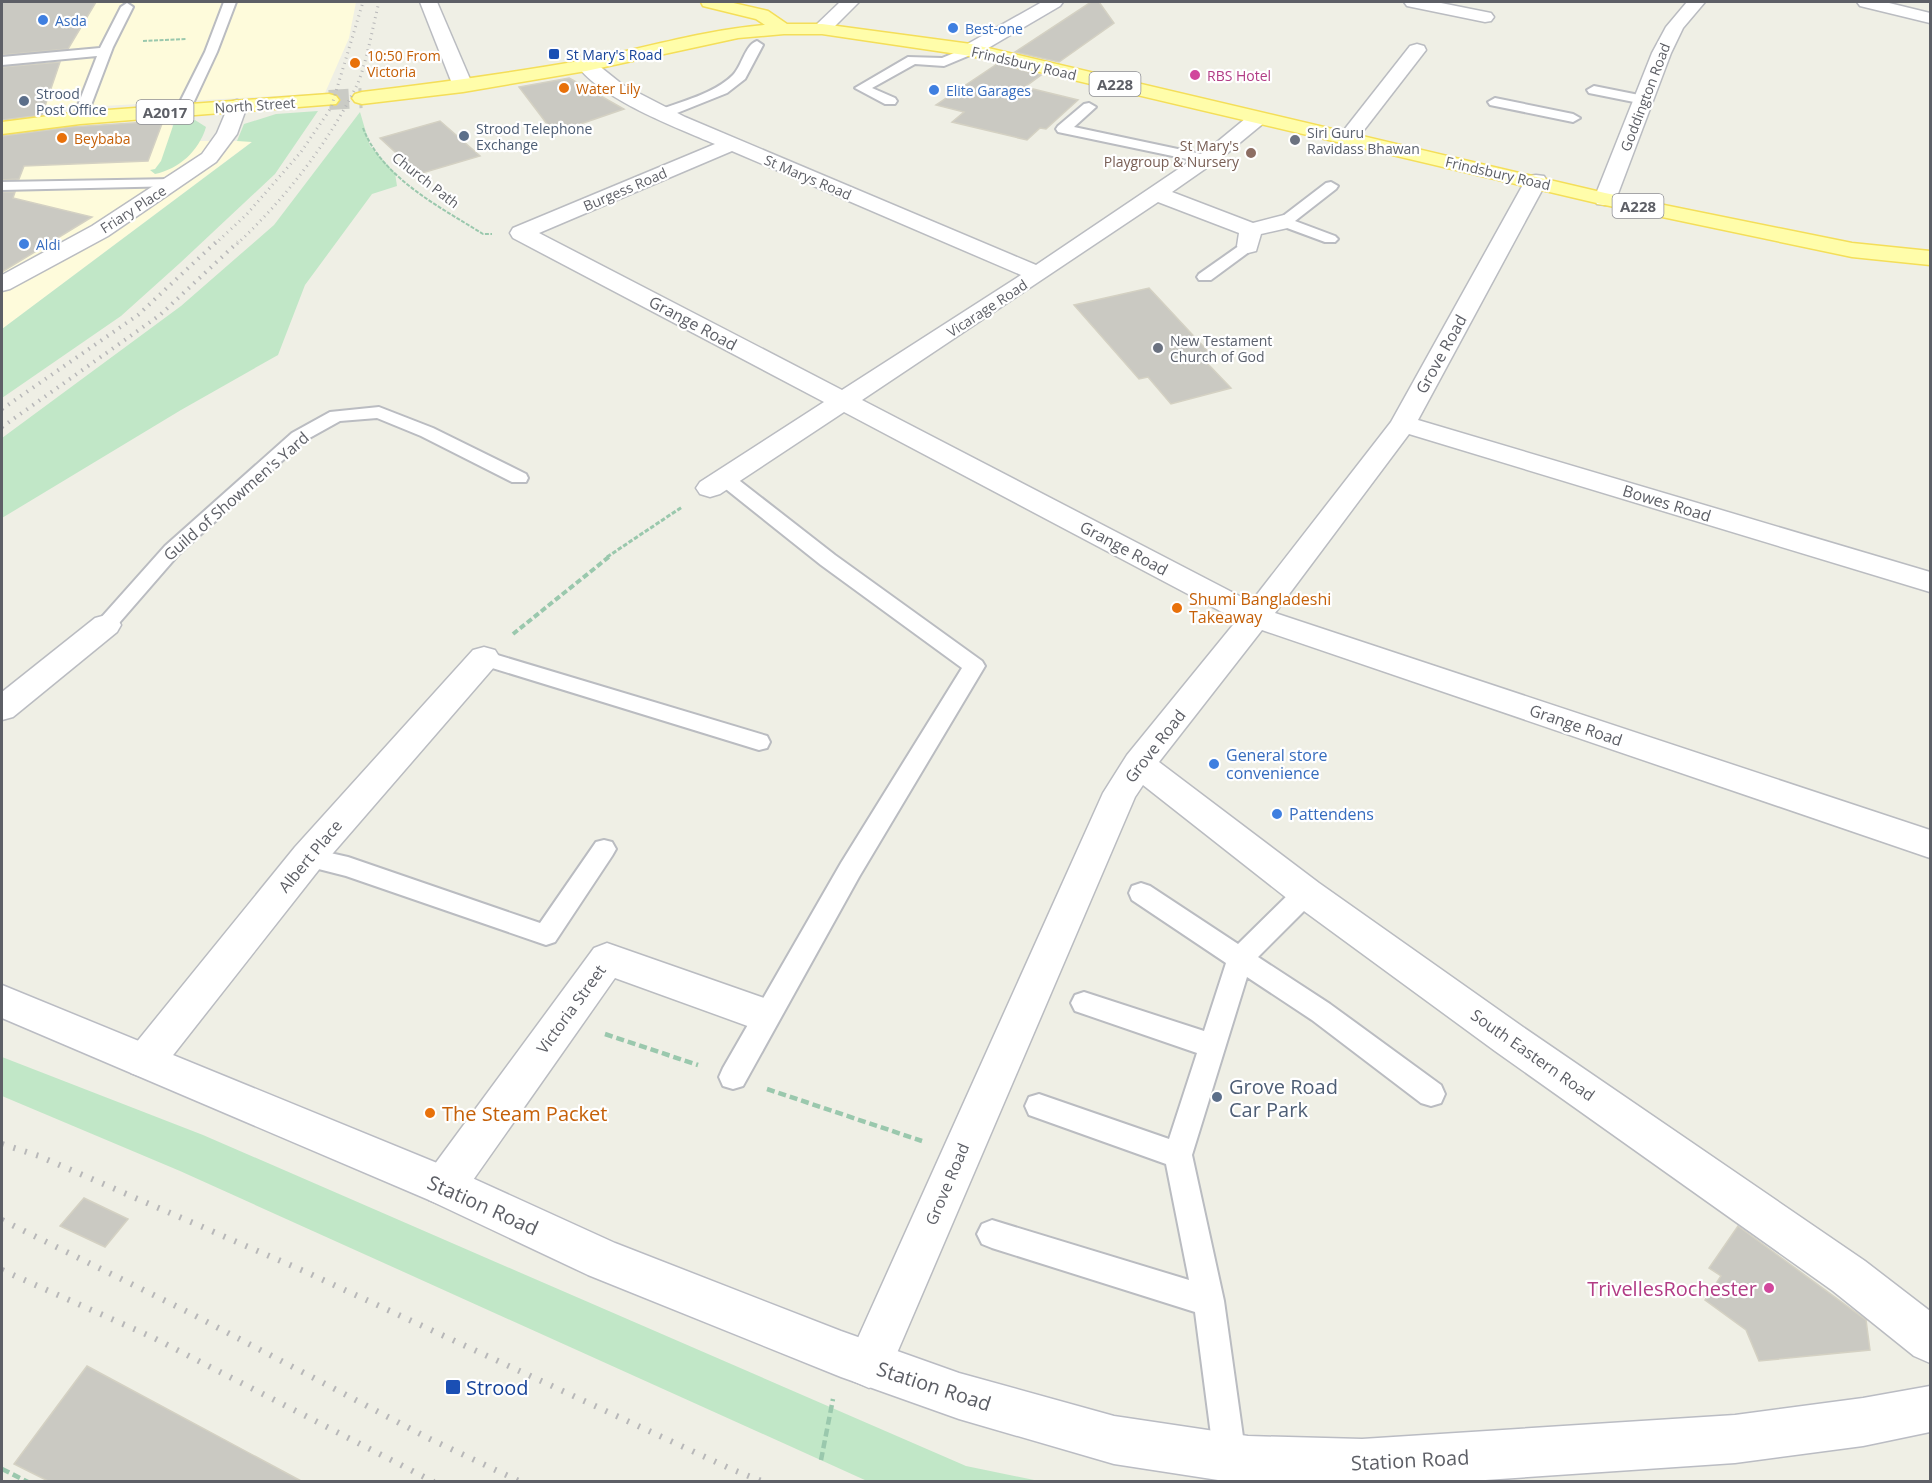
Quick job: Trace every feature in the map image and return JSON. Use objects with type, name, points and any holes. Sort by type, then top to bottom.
[{"type":"main road","points":[[709,2],[762,15],[783,29]]},
{"type":"main road","name":"Frindsbury Road","points":[[783,29],[822,28],[971,50],[1605,199],[1852,250],[1930,258]]},
{"type":"main road","points":[[362,98],[463,87],[586,65],[738,33],[783,29]]},
{"type":"main road","name":"North Street","points":[[2,128],[80,118],[329,100]]},
{"type":"street","points":[[428,2],[463,87]]},
{"type":"street","points":[[822,28],[850,2]]},
{"type":"street","points":[[971,50],[1054,2]]},
{"type":"street","points":[[1413,2],[1485,17]]},
{"type":"street","name":"Goddington Road","points":[[1605,199],[1626,130],[1644,100],[1664,45],[1678,19],[1696,2]]},
{"type":"street","points":[[1866,2],[1930,18]]},
{"type":"street","points":[[1347,139],[1417,50]]},
{"type":"street","name":"St Marys Road","points":[[586,65],[611,86],[662,114],[730,145],[1038,274]]},
{"type":"street","name":"Friary Place","points":[[2,284],[100,231],[209,158],[227,134],[237,106]]},
{"type":"street","name":"Vicarage Road","points":[[717,483],[845,402],[1038,274],[1206,159],[1258,118]]},
{"type":"street","name":"Burgess Road","points":[[521,233],[730,145]]},
{"type":"street","name":"Grove Road","points":[[855,1359],[1120,793],[1139,764],[1256,617],[1403,424],[1536,181]]},
{"type":"street","points":[[1155,194],[1249,238],[1284,222]]},
{"type":"street","name":"Grange Road","points":[[521,233],[1256,617],[1930,844]]},
{"type":"street","name":"Bowes Road","points":[[1403,424],[1930,582]]},
{"type":"street","points":[[2,709],[106,625]]},
{"type":"street","name":"Albert Place","points":[[145,1061],[308,857],[484,658]]},
{"type":"street","name":"South Eastern Road","points":[[1139,764],[1306,893],[1519,1046],[1839,1269],[1930,1340]]},
{"type":"street","name":"Victoria Street","points":[[444,1186],[607,959],[753,1011]]},
{"type":"street","name":"Station Road","points":[[2,1001],[444,1186],[603,1260],[855,1359],[959,1396],[1108,1438],[1230,1458],[1308,1463],[1362,1463],[1586,1450],[1735,1438],[1863,1422],[1930,1409]]},
{"type":"lane","points":[[183,110],[211,52],[230,2]]},
{"type":"lane","points":[[80,118],[114,29],[127,7]]},
{"type":"lane","points":[[662,114],[722,90],[740,76],[757,45]]},
{"type":"lane","points":[[2,61],[108,47]]},
{"type":"lane","points":[[890,101],[862,88],[913,60],[944,62],[971,50]]},
{"type":"lane","points":[[1594,90],[1644,100]]},
{"type":"lane","points":[[1495,102],[1573,118]]},
{"type":"lane","points":[[1089,107],[1063,129],[1206,159]]},
{"type":"lane","points":[[2,186],[174,183]]},
{"type":"lane","points":[[1284,222],[1331,186]]},
{"type":"lane","points":[[1284,222],[1330,239]]},
{"type":"lane","points":[[1205,277],[1249,238]]},
{"type":"lane","name":"Guild of Showmen's Yard","points":[[106,625],[172,550],[298,437],[336,416],[379,412],[427,432],[519,478]]},
{"type":"lane","points":[[717,483],[974,666],[850,870],[734,1077]]},
{"type":"lane","points":[[484,658],[759,742]]},
{"type":"lane","points":[[308,857],[348,867],[546,935],[604,849]]},
{"type":"lane","points":[[1230,1458],[1209,1301],[1178,1155],[1240,958],[1306,893]]},
{"type":"lane","points":[[1141,894],[1321,1012],[1431,1094]]},
{"type":"lane","points":[[1084,1003],[1212,1046]]},
{"type":"lane","points":[[1039,1106],[1178,1155]]},
{"type":"lane","points":[[992,1234],[1209,1301]]},
{"type":"path","points":[[108,47],[215,37]]},
{"type":"path","name":"Church Path","points":[[362,98],[358,116],[370,146],[396,173],[436,204],[483,234],[521,233]]},
{"type":"path","points":[[484,658],[605,559],[717,483]]},
{"type":"path","points":[[821,1460],[855,1359]]},
{"type":"path","points":[[2,1469],[28,1482]]},
{"type":"shaded area","points":[[2,2],[356,2],[349,38],[325,93],[70,108],[44,107],[2,113]]},
{"type":"shaded area","points":[[167,120],[185,141],[253,141],[2,329],[2,142],[95,126]]},
{"type":"green space","points":[[318,111],[275,174],[180,263],[121,316],[2,398],[2,329],[252,142],[237,141],[244,124],[276,114]]},
{"type":"green space","points":[[360,112],[370,146],[395,173],[397,186],[372,194],[305,285],[278,355],[181,410],[2,518],[2,438],[181,306],[274,225]]},
{"type":"green space","points":[[175,120],[195,120],[206,127],[203,136],[187,158],[164,172],[155,174],[150,170],[155,169],[161,161]]},
{"type":"green space","points":[[2,1057],[203,1135],[966,1466],[1039,1481],[867,1481],[180,1171],[2,1096]]},
{"type":"building","name":"Asda","points":[[2,2],[96,2],[68,49],[2,55]]},
{"type":"building","points":[[1091,2],[1099,2],[1114,23],[1059,62],[1015,52]]},
{"type":"building","points":[[60,62],[42,115],[2,120],[2,67]]},
{"type":"building","points":[[997,64],[1041,75],[1025,87],[1078,100],[1046,129],[1040,128],[1027,140],[952,122],[964,112],[936,105]]},
{"type":"building","points":[[569,78],[624,109],[554,133],[519,87]]},
{"type":"building","points":[[163,121],[148,161],[24,166],[19,179],[2,180],[2,136],[71,127]]},
{"type":"building","points":[[440,121],[480,156],[419,174],[380,138]]},
{"type":"building","name":"Aldi","points":[[2,192],[15,192],[13,198],[92,217],[2,272]]},
{"type":"building","name":"New Testament Church of God","points":[[1149,288],[1217,361],[1207,363],[1231,388],[1171,404],[1148,377],[1139,379],[1074,305]]},
{"type":"building","points":[[84,1198],[128,1219],[105,1247],[60,1226]]},
{"type":"building","name":"TrivellesRochester","points":[[1738,1226],[1866,1320],[1870,1350],[1759,1361],[1746,1330],[1705,1300],[1721,1276],[1709,1268]]},
{"type":"building","points":[[87,1366],[303,1482],[50,1482],[14,1464]]},
{"type":"tunnel","points":[[329,100],[362,98]]},
{"type":"railway","points":[[215,244],[247,214],[301,152],[331,108],[363,2]]},
{"type":"railway","points":[[237,244],[288,190],[332,130],[356,87],[363,69],[379,2]]},
{"type":"railway","points":[[2,409],[138,315],[216,242]]},
{"type":"railway","points":[[2,427],[160,315],[238,242]]},
{"type":"railway","points":[[2,1144],[39,1156],[306,1272],[731,1469],[764,1482]]},
{"type":"railway","points":[[2,1220],[190,1313],[430,1439],[521,1482]]},
{"type":"railway","points":[[2,1270],[152,1337],[434,1482]]},
{"type":"place","name":"Asda","points":[[43,20]]},
{"type":"place","name":"Best-one","points":[[953,28]]},
{"type":"place","name":"St Mary's Road","points":[[554,54]]},
{"type":"place","name":"10:50 From Victoria","points":[[355,63]]},
{"type":"place","name":"RBS Hotel","points":[[1195,75]]},
{"type":"place","name":"Water Lily","points":[[564,88]]},
{"type":"place","name":"Elite Garages","points":[[934,90]]},
{"type":"place","name":"Strood Post Office","points":[[24,101]]},
{"type":"place","name":"Strood Telephone Exchange","points":[[464,136]]},
{"type":"place","name":"Beybaba","points":[[62,138]]},
{"type":"place","name":"Siri Guru Ravidass Bhawan","points":[[1295,140]]},
{"type":"place","name":"St Mary's Playgroup & Nursery","points":[[1251,153]]},
{"type":"place","name":"Aldi","points":[[24,244]]},
{"type":"place","name":"New Testament Church of God","points":[[1158,348]]},
{"type":"place","name":"Shumi Bangladeshi Takeaway","points":[[1177,608]]},
{"type":"place","name":"General store convenience","points":[[1214,764]]},
{"type":"place","name":"Pattendens","points":[[1277,814]]},
{"type":"place","name":"Grove Road Car Park","points":[[1217,1097]]},
{"type":"place","name":"The Steam Packet","points":[[430,1113]]},
{"type":"place","name":"TrivellesRochester","points":[[1769,1288]]},
{"type":"place","name":"Strood","points":[[453,1387]]}]
